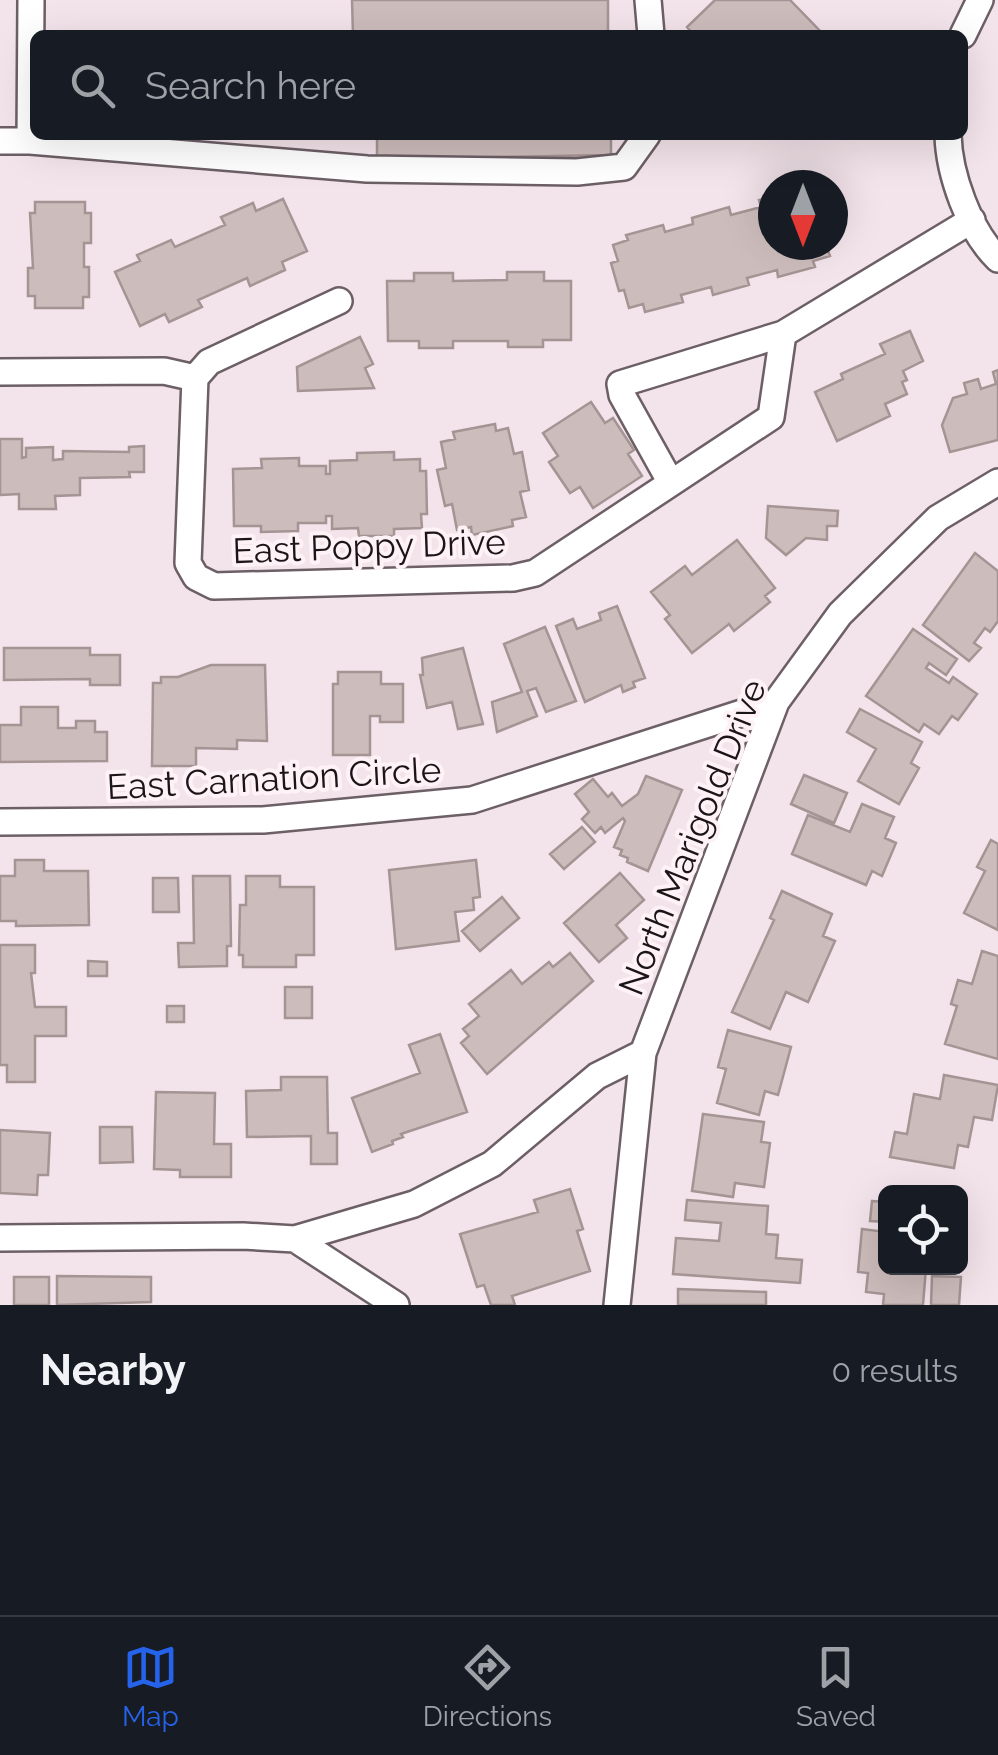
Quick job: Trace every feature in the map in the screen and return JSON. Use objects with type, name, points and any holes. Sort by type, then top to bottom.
[{"type":"street","points":[[31,0],[31,30]]},
{"type":"street","points":[[648,0],[650,30]]},
{"type":"street","points":[[965,30],[980,0]]},
{"type":"street","points":[[0,141],[367,168],[578,172],[624,167],[643,140]]},
{"type":"street","points":[[949,140],[954,170],[972,220],[998,258]]},
{"type":"street","points":[[671,483],[622,396],[620,384],[783,334],[972,220]]},
{"type":"street","points":[[0,372],[164,372],[194,378],[209,362],[340,301]]},
{"type":"street","name":"East Poppy Drive","points":[[194,378],[188,563],[196,577],[214,586],[513,578],[536,573],[771,417],[783,334]]},
{"type":"street","name":"North Marigold Drive","points":[[617,1305],[643,1053],[776,702],[854,600],[938,518],[998,482]]},
{"type":"street","name":"East Carnation Circle","points":[[0,822],[263,820],[472,800],[776,702]]},
{"type":"street","points":[[0,1238],[294,1239],[414,1204],[492,1164],[598,1076],[643,1053]]},
{"type":"street","points":[[294,1239],[396,1305]]},
{"type":"building","points":[[352,0],[608,0],[608,30],[353,30]]},
{"type":"building","points":[[715,0],[790,0],[819,30],[690,30],[687,27]]},
{"type":"building","points":[[377,140],[611,140],[611,155],[377,159]]},
{"type":"building","points":[[283,199],[307,251],[282,262],[285,270],[250,286],[247,278],[198,300],[202,307],[169,322],[165,314],[140,326],[115,272],[140,261],[137,255],[171,240],[175,247],[225,225],[221,217],[253,203],[256,211]]},
{"type":"building","points":[[35,202],[85,202],[85,213],[91,213],[91,243],[84,243],[89,297],[83,297],[83,308],[35,308],[35,296],[28,296],[28,268],[33,268],[30,213],[35,213]]},
{"type":"building","points":[[729,207],[731,215],[758,208],[758,260],[816,260],[813,261],[815,267],[778,277],[777,270],[747,278],[749,285],[713,295],[711,287],[681,295],[683,302],[645,312],[643,304],[629,308],[611,263],[618,261],[613,245],[628,240],[626,235],[663,225],[665,232],[693,224],[692,218]]},
{"type":"building","points":[[507,272],[544,272],[544,281],[571,281],[571,340],[543,340],[543,347],[508,347],[508,341],[453,341],[453,348],[419,348],[419,341],[388,341],[387,281],[414,281],[414,273],[453,273],[453,281],[507,280]]},
{"type":"building","points":[[910,331],[923,361],[903,371],[907,394],[885,404],[890,416],[837,441],[815,392],[843,379],[841,374],[885,354],[880,344]]},
{"type":"building","points":[[360,337],[373,364],[365,368],[374,388],[298,391],[297,367]]},
{"type":"building","points":[[998,370],[998,440],[950,452],[942,425],[953,398],[967,394],[964,383],[978,379],[981,389],[996,384],[993,372]]},
{"type":"building","points":[[591,402],[605,423],[613,418],[634,450],[628,454],[642,476],[593,508],[580,487],[570,493],[549,462],[558,456],[543,433]]},
{"type":"building","points":[[495,424],[496,431],[508,428],[514,454],[522,452],[529,490],[520,492],[526,517],[512,520],[513,526],[472,535],[471,527],[457,530],[452,504],[445,506],[437,470],[446,468],[441,442],[455,439],[453,432]]},
{"type":"building","points":[[0,439],[22,439],[22,458],[26,457],[26,448],[53,447],[53,460],[63,459],[63,451],[129,452],[129,447],[144,446],[144,472],[129,472],[130,477],[80,478],[80,495],[55,496],[56,509],[19,509],[19,494],[0,495]]},
{"type":"building","points":[[394,452],[394,460],[420,459],[420,471],[426,471],[427,514],[421,514],[422,528],[394,529],[394,536],[359,536],[358,528],[332,529],[332,516],[326,516],[326,523],[298,523],[298,531],[261,532],[261,526],[234,526],[233,469],[262,468],[261,459],[299,458],[299,466],[326,466],[326,474],[330,474],[330,461],[357,460],[357,453]]},
{"type":"building","points":[[768,506],[838,511],[837,526],[827,526],[827,540],[806,538],[786,555],[766,538]]},
{"type":"building","points":[[737,540],[775,588],[765,596],[770,602],[734,631],[729,624],[692,653],[665,619],[670,615],[651,592],[685,566],[692,575]]},
{"type":"building","points":[[975,553],[998,571],[998,621],[990,632],[985,628],[974,643],[981,648],[969,661],[923,625]]},
{"type":"building","points":[[617,606],[645,678],[633,682],[635,687],[623,692],[621,685],[585,702],[556,626],[573,619],[577,629],[601,620],[599,613]]},
{"type":"building","points":[[545,627],[576,701],[546,712],[536,688],[527,691],[537,716],[497,732],[492,702],[522,692],[504,644]]},
{"type":"building","points":[[913,629],[957,659],[946,675],[929,663],[926,668],[949,683],[953,677],[977,694],[958,720],[952,716],[939,734],[924,724],[919,732],[866,696]]},
{"type":"building","points":[[4,648],[90,648],[90,655],[120,655],[120,685],[90,685],[90,679],[4,680]]},
{"type":"building","points":[[463,648],[483,724],[458,729],[452,702],[427,708],[420,675],[422,658]]},
{"type":"building","points":[[211,665],[265,665],[267,741],[237,740],[237,749],[196,748],[196,766],[152,766],[153,683],[161,683],[161,677],[178,677]]},
{"type":"building","points":[[338,672],[381,672],[381,684],[403,684],[403,722],[380,722],[380,716],[370,716],[370,755],[333,755],[333,684],[338,684]]},
{"type":"building","points":[[21,707],[58,707],[58,728],[76,728],[76,721],[95,721],[95,732],[107,732],[107,761],[0,762],[0,725],[21,725]]},
{"type":"building","points":[[860,709],[922,742],[911,763],[919,768],[899,804],[858,781],[876,749],[847,732]]},
{"type":"building","points":[[804,775],[847,793],[834,823],[791,804]]},
{"type":"building","points":[[646,776],[682,790],[648,871],[627,862],[628,858],[620,855],[622,850],[614,847],[623,818],[605,833],[601,827],[595,833],[582,819],[589,812],[575,794],[593,779],[622,806],[638,794]]},
{"type":"building","points":[[862,804],[894,817],[885,838],[896,843],[882,876],[872,871],[866,885],[792,854],[808,815],[850,832]]},
{"type":"building","points":[[582,827],[595,842],[564,869],[550,854]]},
{"type":"building","points":[[991,840],[998,844],[998,930],[964,913],[985,871],[977,867]]},
{"type":"building","points":[[15,860],[44,860],[44,871],[88,871],[89,925],[16,926],[16,921],[0,921],[0,876],[15,876]]},
{"type":"building","points":[[476,860],[480,897],[473,898],[474,910],[455,912],[459,941],[396,949],[389,870]]},
{"type":"building","points":[[620,873],[644,900],[616,925],[627,938],[599,962],[564,923]]},
{"type":"building","points":[[193,876],[230,876],[231,946],[227,946],[227,966],[179,967],[178,943],[194,943]]},
{"type":"building","points":[[246,876],[280,876],[280,887],[314,887],[314,955],[296,955],[296,967],[243,967],[243,955],[239,955],[240,905],[246,905]]},
{"type":"building","points":[[153,878],[178,878],[179,912],[153,912]]},
{"type":"building","points":[[782,891],[832,914],[823,936],[835,941],[808,1002],[786,992],[770,1029],[732,1012],[774,920],[770,918]]},
{"type":"building","points":[[502,897],[519,918],[480,951],[462,931]]},
{"type":"building","points":[[0,945],[35,945],[35,973],[31,973],[35,1007],[66,1007],[66,1036],[35,1036],[35,1082],[7,1082],[7,1065],[0,1065]]},
{"type":"building","points":[[982,951],[998,956],[998,1059],[945,1044],[957,1006],[951,1004],[958,980],[972,984]]},
{"type":"building","points":[[570,953],[593,981],[487,1074],[461,1043],[469,1036],[463,1029],[479,1016],[469,1004],[511,970],[522,984],[549,962],[553,967]]},
{"type":"building","points":[[88,961],[107,962],[107,976],[88,976]]},
{"type":"building","points":[[285,987],[312,987],[312,1018],[285,1018]]},
{"type":"building","points":[[167,1006],[184,1006],[184,1022],[167,1022]]},
{"type":"building","points":[[728,1030],[791,1047],[778,1095],[765,1091],[759,1115],[717,1103],[726,1069],[718,1067]]},
{"type":"building","points":[[440,1034],[467,1112],[401,1134],[403,1137],[392,1141],[393,1144],[372,1152],[352,1098],[420,1073],[409,1045]]},
{"type":"building","points":[[944,1075],[998,1085],[992,1120],[974,1117],[968,1147],[958,1145],[954,1168],[890,1157],[895,1132],[907,1134],[914,1094],[940,1099]]},
{"type":"building","points":[[281,1077],[327,1077],[328,1133],[337,1133],[337,1164],[311,1164],[311,1136],[247,1137],[246,1091],[281,1090]]},
{"type":"building","points":[[156,1092],[215,1093],[214,1144],[231,1144],[231,1177],[180,1177],[180,1170],[154,1169]]},
{"type":"building","points":[[703,1114],[764,1122],[761,1142],[770,1143],[764,1187],[735,1183],[733,1197],[692,1191]]},
{"type":"building","points":[[100,1127],[132,1127],[133,1162],[100,1163]]},
{"type":"building","points":[[0,1130],[50,1133],[48,1175],[38,1175],[37,1195],[0,1193]]},
{"type":"building","points":[[570,1189],[583,1229],[577,1231],[590,1271],[512,1296],[515,1305],[491,1305],[484,1285],[477,1287],[460,1234],[538,1212],[534,1200]]},
{"type":"building","points":[[687,1200],[768,1206],[766,1234],[778,1235],[776,1258],[802,1260],[800,1283],[673,1274],[676,1238],[719,1241],[721,1223],[685,1220]]},
{"type":"building","points":[[872,1201],[878,1201],[878,1222],[870,1221]]},
{"type":"building","points":[[862,1229],[878,1231],[878,1275],[925,1275],[923,1305],[883,1305],[884,1294],[866,1292],[868,1273],[858,1272]]},
{"type":"building","points":[[57,1276],[151,1277],[151,1302],[57,1305]]},
{"type":"building","points":[[932,1276],[961,1277],[959,1305],[931,1305]]},
{"type":"building","points":[[14,1277],[49,1277],[49,1305],[14,1305]]},
{"type":"building","points":[[678,1289],[766,1292],[766,1305],[678,1305]]}]
